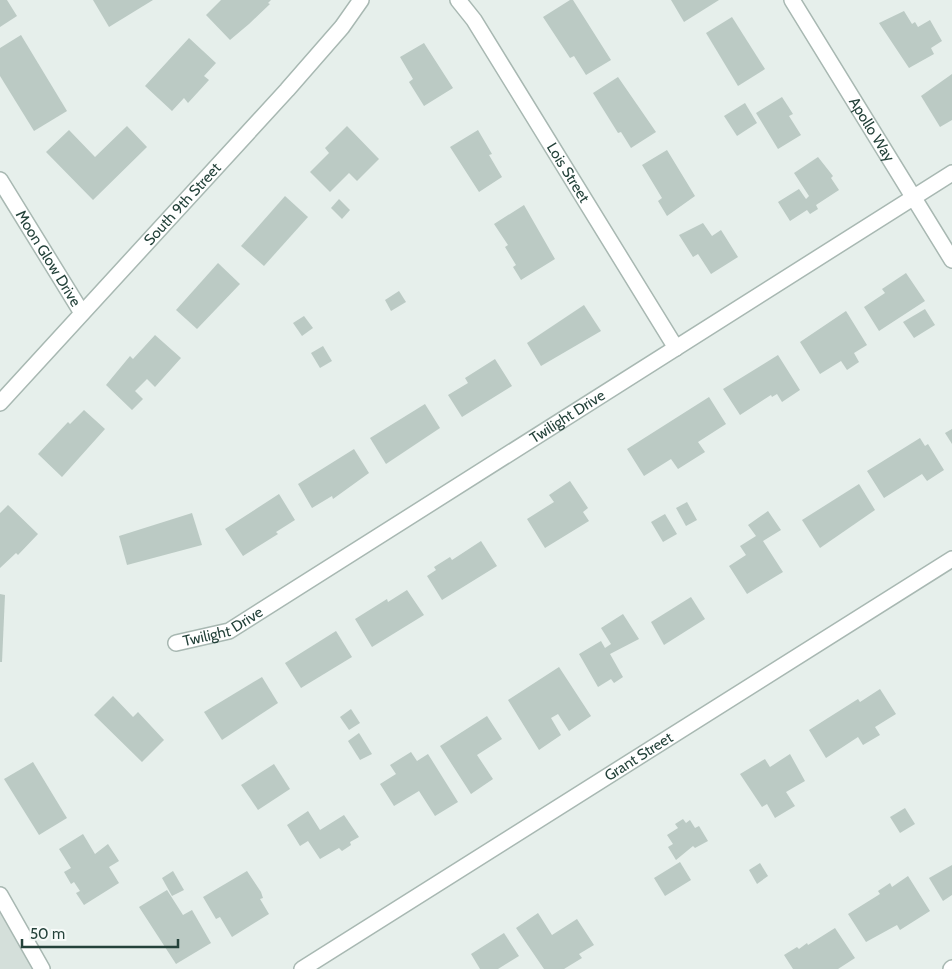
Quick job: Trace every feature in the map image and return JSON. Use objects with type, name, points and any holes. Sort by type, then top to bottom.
[{"type":"street","name":"South 9th Street","points":[[0,403],[287,90],[342,27],[361,0]]},
{"type":"street","name":"Lois Street","points":[[458,0],[474,20],[676,348]]},
{"type":"street","name":"Apollo Way","points":[[792,0],[952,260]]},
{"type":"street","name":"Twilight Drive","points":[[176,642],[229,631],[952,173]]},
{"type":"street","name":"Moon Glow Drive","points":[[0,180],[82,313]]},
{"type":"street","name":"Grant Street","points":[[302,969],[952,559]]},
{"type":"street","points":[[0,895],[25,935],[42,969]]},
{"type":"street","points":[[25,935],[52,969]]},
{"type":"street","name":"Grant Street","points":[[290,969],[323,954]]},
{"type":"shaded area","points":[[0,895],[46,969],[0,969]]},
{"type":"building","points":[[0,0],[7,0],[17,16],[0,27]]},
{"type":"building","points":[[93,0],[153,0],[109,27]]},
{"type":"building","points":[[221,0],[271,0],[268,3],[270,4],[230,40],[206,15]]},
{"type":"building","points":[[573,0],[611,60],[586,75],[574,56],[570,58],[543,17]]},
{"type":"building","points":[[671,0],[719,0],[684,22]]},
{"type":"building","points":[[904,11],[912,24],[915,22],[918,27],[930,20],[942,41],[931,48],[934,54],[909,68],[879,23]]},
{"type":"building","points":[[732,17],[765,69],[738,86],[706,33]]},
{"type":"building","points":[[21,35],[67,111],[34,131],[0,76],[0,48]]},
{"type":"building","points":[[189,38],[216,63],[204,76],[209,80],[188,103],[184,98],[172,111],[145,86]]},
{"type":"building","points":[[424,43],[453,88],[424,106],[409,82],[413,79],[400,57]]},
{"type":"building","points":[[952,74],[952,120],[940,127],[921,96]]},
{"type":"building","points":[[618,77],[656,132],[631,148],[621,132],[618,133],[593,93]]},
{"type":"building","points":[[782,97],[793,114],[789,116],[801,135],[778,149],[756,113]]},
{"type":"building","points":[[745,103],[757,123],[737,136],[724,116]]},
{"type":"building","points":[[127,126],[147,147],[93,200],[46,152],[69,130],[95,157]]},
{"type":"building","points":[[347,126],[379,159],[357,181],[349,173],[330,192],[310,172],[329,153],[325,148]]},
{"type":"building","points":[[478,130],[492,154],[489,155],[502,177],[479,192],[450,147]]},
{"type":"building","points":[[667,150],[695,196],[667,216],[658,201],[662,198],[642,165]]},
{"type":"building","points":[[818,157],[833,176],[831,178],[839,190],[816,205],[818,209],[810,214],[807,210],[790,221],[778,202],[799,189],[806,199],[809,196],[794,173]]},
{"type":"building","points":[[285,196],[308,217],[264,266],[241,246]]},
{"type":"building","points":[[339,199],[350,210],[342,219],[331,208]]},
{"type":"building","points":[[524,205],[555,259],[521,280],[513,267],[516,265],[505,247],[508,245],[494,224]]},
{"type":"building","points":[[703,223],[712,236],[721,230],[738,257],[711,274],[698,254],[693,257],[679,235]]},
{"type":"building","points":[[218,263],[240,284],[197,329],[176,310]]},
{"type":"building","points":[[906,273],[925,301],[879,331],[864,307],[885,293],[882,289]]},
{"type":"building","points":[[399,291],[406,302],[391,311],[385,300]]},
{"type":"building","points":[[584,305],[601,331],[541,366],[527,343]]},
{"type":"building","points":[[925,309],[935,325],[914,338],[903,322]]},
{"type":"building","points":[[846,311],[867,345],[854,353],[859,362],[847,370],[841,361],[820,374],[800,342]]},
{"type":"building","points":[[304,316],[313,328],[302,336],[293,323]]},
{"type":"building","points":[[155,335],[181,358],[155,387],[147,379],[135,391],[143,399],[132,410],[106,385],[130,356],[133,359]]},
{"type":"building","points":[[323,346],[332,361],[320,368],[311,353]]},
{"type":"building","points":[[778,355],[800,390],[782,402],[777,394],[772,397],[771,395],[740,415],[723,389]]},
{"type":"building","points":[[495,359],[512,386],[462,417],[448,395],[468,383],[465,378]]},
{"type":"building","points":[[709,397],[726,424],[698,442],[705,452],[678,469],[671,459],[644,476],[627,449]]},
{"type":"building","points":[[425,404],[440,428],[386,464],[370,438]]},
{"type":"building","points":[[84,410],[105,429],[62,477],[38,454],[68,422],[70,424]]},
{"type":"building","points":[[952,429],[952,444],[945,433]]},
{"type":"building","points":[[920,438],[925,446],[928,444],[944,470],[927,481],[922,474],[884,498],[867,471]]},
{"type":"building","points":[[354,449],[369,473],[333,499],[332,496],[312,508],[298,484]]},
{"type":"building","points":[[570,481],[588,508],[583,512],[589,521],[545,548],[527,519],[554,502],[549,495]]},
{"type":"building","points":[[859,484],[875,510],[820,548],[802,520]]},
{"type":"building","points":[[279,494],[295,520],[276,532],[278,534],[243,556],[225,529]]},
{"type":"building","points":[[687,502],[697,520],[686,526],[676,508]]},
{"type":"building","points":[[8,505],[38,534],[18,555],[16,553],[0,568],[0,513]]},
{"type":"building","points":[[768,511],[781,530],[763,541],[783,572],[747,594],[729,566],[746,555],[740,546],[756,536],[748,525]]},
{"type":"building","points":[[192,513],[202,545],[127,565],[119,536]]},
{"type":"building","points":[[665,514],[677,534],[663,542],[651,522]]},
{"type":"building","points":[[481,541],[497,566],[442,600],[427,576],[436,570],[434,567],[450,557],[452,560]]},
{"type":"building","points":[[407,590],[424,615],[372,647],[355,619],[387,599],[388,602]]},
{"type":"building","points":[[0,594],[5,595],[2,662],[0,662]]},
{"type":"building","points":[[691,597],[705,619],[664,645],[651,622]]},
{"type":"building","points":[[623,614],[639,639],[610,654],[623,677],[614,683],[611,679],[598,687],[579,654],[601,641],[605,648],[611,644],[601,628]]},
{"type":"building","points":[[336,631],[352,657],[301,688],[285,663]]},
{"type":"building","points":[[559,667],[591,716],[569,731],[558,714],[551,718],[561,735],[539,750],[508,700]]},
{"type":"building","points":[[262,677],[278,703],[222,740],[204,712]]},
{"type":"building","points":[[880,689],[896,714],[875,727],[880,735],[863,745],[858,737],[826,758],[809,730],[858,699],[860,702]]},
{"type":"building","points":[[113,696],[133,717],[138,712],[164,740],[142,762],[94,715]]},
{"type":"building","points":[[351,709],[360,723],[349,730],[340,717]]},
{"type":"building","points":[[487,716],[502,739],[477,755],[493,779],[471,794],[440,746]]},
{"type":"building","points":[[359,733],[372,754],[360,760],[348,741]]},
{"type":"building","points":[[411,752],[417,761],[428,754],[458,802],[435,816],[419,791],[394,806],[380,784],[396,774],[390,765]]},
{"type":"building","points":[[790,754],[805,781],[786,792],[795,806],[775,818],[767,804],[762,807],[740,774],[765,759],[770,767]]},
{"type":"building","points":[[33,762],[67,818],[39,835],[4,779]]},
{"type":"building","points":[[274,764],[290,789],[258,810],[241,785]]},
{"type":"building","points":[[905,808],[915,824],[900,833],[890,817]]},
{"type":"building","points":[[308,811],[320,830],[344,815],[359,837],[350,842],[351,845],[342,851],[339,848],[320,859],[308,841],[300,846],[287,825]]},
{"type":"building","points":[[683,819],[686,823],[690,820],[695,828],[699,826],[708,841],[695,848],[693,846],[676,860],[668,847],[673,844],[667,835],[678,828],[675,824]]},
{"type":"building","points":[[83,834],[95,854],[108,844],[119,861],[109,867],[119,883],[84,905],[76,893],[80,891],[74,882],[71,884],[64,872],[71,868],[59,849]]},
{"type":"building","points":[[680,862],[691,880],[665,896],[654,878]]},
{"type":"building","points":[[760,863],[768,876],[757,884],[749,870]]},
{"type":"building","points":[[952,865],[952,895],[943,901],[929,878]]},
{"type":"building","points":[[173,871],[184,890],[172,896],[162,878]]},
{"type":"building","points":[[247,871],[261,892],[263,898],[260,899],[269,914],[232,937],[220,917],[216,919],[203,897]]},
{"type":"building","points":[[908,876],[930,911],[900,930],[897,925],[866,942],[848,914],[880,894],[878,891],[890,883],[892,887]]},
{"type":"building","points":[[167,890],[183,915],[192,910],[211,943],[176,964],[139,907]]},
{"type":"building","points":[[538,913],[552,935],[577,919],[594,945],[579,954],[582,958],[564,969],[544,969],[516,928]]},
{"type":"building","points":[[835,928],[855,958],[838,969],[793,969],[784,955],[797,947],[799,949],[807,943],[808,945]]},
{"type":"building","points":[[504,933],[519,956],[498,969],[480,969],[471,954]]}]
